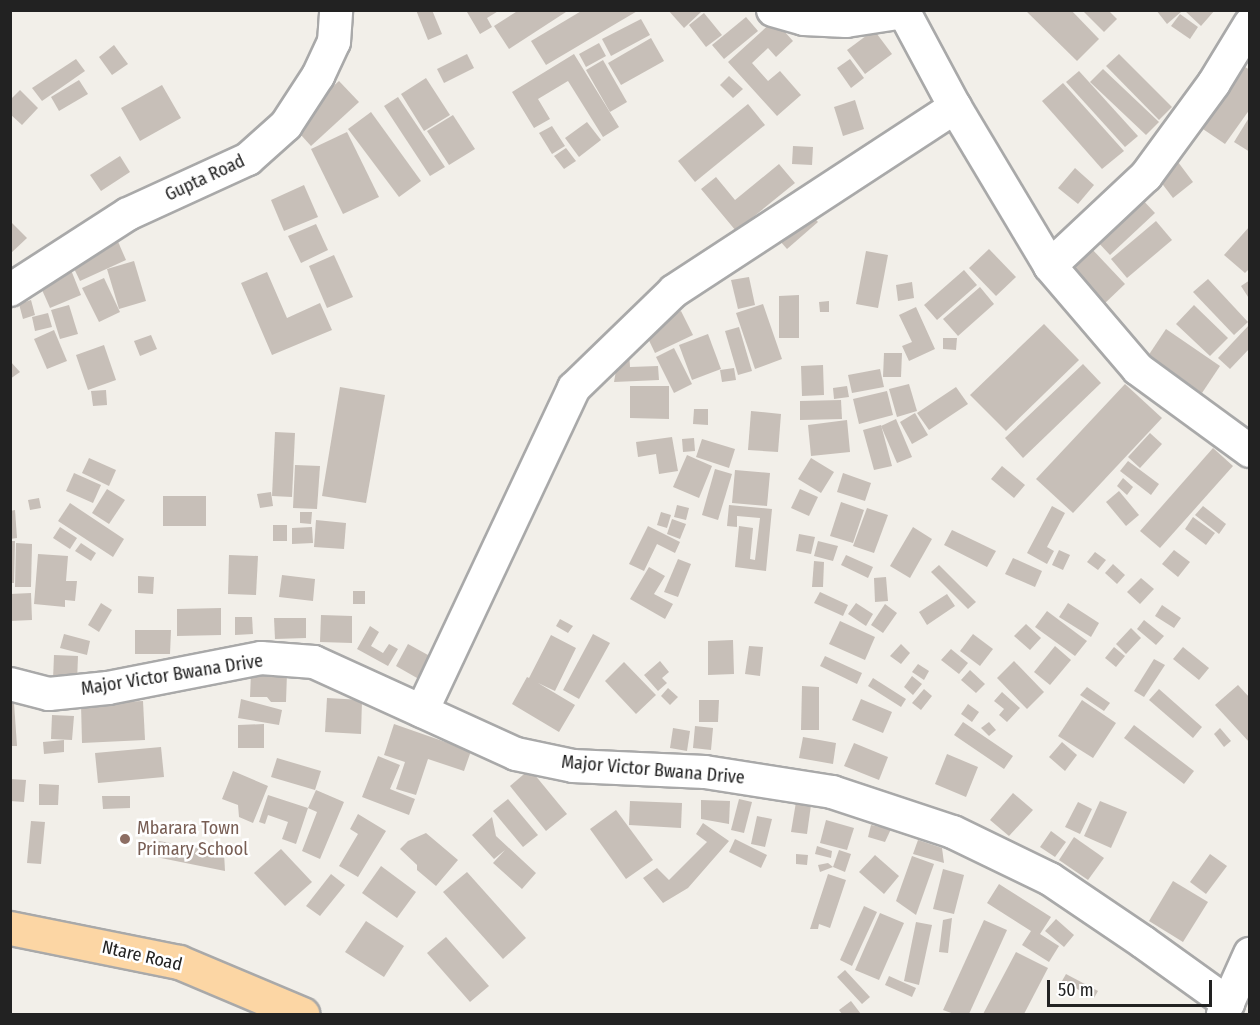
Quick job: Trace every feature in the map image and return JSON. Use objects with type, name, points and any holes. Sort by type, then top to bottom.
[{"type":"main road","name":"Ntare Road","points":[[10,928],[179,962],[302,1014]]},
{"type":"street","name":"Gupta Road","points":[[10,290],[128,214],[248,159],[286,125],[318,76],[334,42],[336,10]]},
{"type":"street","points":[[773,10],[804,19],[846,21],[904,11],[955,107],[1050,266],[1137,369],[1250,451]]},
{"type":"street","points":[[1050,266],[1146,176],[1214,83],[1250,24]]},
{"type":"street","points":[[422,711],[574,388],[674,291],[955,107]]},
{"type":"street","name":"Major Victor Bwana Drive","points":[[10,684],[49,694],[108,688],[261,658],[314,662],[516,754],[573,766],[705,772],[832,792],[953,832],[1050,879],[1143,942],[1225,1009]]},
{"type":"street","points":[[1225,1009],[1250,954]]},
{"type":"building","points":[[416,10],[432,10],[442,34],[428,40]]},
{"type":"building","points":[[470,10],[500,10],[487,18],[492,27],[480,34],[467,12]]},
{"type":"building","points":[[519,10],[569,10],[509,49],[494,26]]},
{"type":"building","points":[[583,10],[639,10],[546,65],[531,41]]},
{"type":"building","points":[[668,10],[699,10],[701,12],[684,28]]},
{"type":"building","points":[[1025,10],[1071,10],[1099,39],[1077,61]]},
{"type":"building","points":[[1082,10],[1108,10],[1117,19],[1104,32]]},
{"type":"building","points":[[1156,10],[1179,10],[1181,12],[1167,24]]},
{"type":"building","points":[[1184,10],[1215,10],[1201,26]]},
{"type":"building","points":[[704,13],[722,35],[706,47],[689,25]]},
{"type":"building","points":[[1180,14],[1198,27],[1190,39],[1171,26]]},
{"type":"building","points":[[746,17],[758,31],[724,59],[712,45]]},
{"type":"building","points":[[641,19],[650,35],[611,56],[602,39]]},
{"type":"building","points":[[774,20],[793,41],[776,57],[768,48],[752,63],[768,81],[780,71],[801,95],[777,116],[728,62]]},
{"type":"building","points":[[874,30],[892,54],[865,74],[847,50]]},
{"type":"building","points":[[651,38],[664,61],[621,85],[608,63]]},
{"type":"building","points":[[599,43],[606,56],[586,67],[579,54]]},
{"type":"building","points":[[114,45],[128,64],[112,75],[99,57]]},
{"type":"building","points":[[467,54],[474,68],[444,83],[437,69]]},
{"type":"building","points":[[574,54],[619,127],[603,137],[568,81],[538,99],[550,119],[534,128],[512,92]]},
{"type":"building","points":[[1119,54],[1172,107],[1159,120],[1106,66]]},
{"type":"building","points":[[76,59],[85,71],[42,101],[32,88]]},
{"type":"building","points":[[850,59],[864,78],[851,88],[837,68]]},
{"type":"building","points":[[603,60],[627,102],[610,112],[586,70]]},
{"type":"building","points":[[1240,64],[1250,70],[1250,109],[1225,144],[1197,125]]},
{"type":"building","points":[[1103,69],[1159,122],[1146,135],[1090,82]]},
{"type":"building","points":[[1079,71],[1138,136],[1125,147],[1066,82]]},
{"type":"building","points":[[729,76],[743,89],[733,98],[720,85]]},
{"type":"building","points":[[426,78],[450,115],[424,131],[401,94]]},
{"type":"building","points":[[79,80],[88,94],[59,111],[51,97]]},
{"type":"building","points":[[339,81],[359,102],[311,146],[291,124]]},
{"type":"building","points":[[1063,83],[1124,151],[1102,169],[1042,101]]},
{"type":"building","points":[[162,85],[181,118],[140,141],[121,108]]},
{"type":"building","points":[[20,90],[38,108],[22,125],[10,114],[10,100]]},
{"type":"building","points":[[398,97],[445,167],[430,176],[384,106]]},
{"type":"building","points":[[855,100],[864,129],[843,136],[834,107]]},
{"type":"building","points":[[748,104],[765,125],[695,182],[678,161]]},
{"type":"building","points":[[371,112],[421,181],[399,197],[348,129]]},
{"type":"building","points":[[453,115],[475,149],[449,165],[427,131]]},
{"type":"building","points":[[1250,116],[1250,152],[1234,142]]},
{"type":"building","points":[[587,122],[601,140],[579,157],[565,138]]},
{"type":"building","points":[[552,126],[565,146],[552,154],[539,133]]},
{"type":"building","points":[[347,132],[379,197],[343,214],[311,149]]},
{"type":"building","points":[[793,146],[813,147],[812,165],[792,164]]},
{"type":"building","points":[[566,148],[576,161],[564,169],[554,156]]},
{"type":"building","points":[[120,156],[130,172],[101,191],[90,175]]},
{"type":"building","points":[[1178,162],[1193,182],[1173,198],[1157,177]]},
{"type":"building","points":[[779,164],[795,183],[736,231],[701,189],[716,177],[735,200]]},
{"type":"building","points":[[1075,168],[1094,185],[1078,204],[1058,188]]},
{"type":"building","points":[[304,185],[318,217],[284,231],[271,200]]},
{"type":"building","points":[[1140,197],[1155,213],[1110,255],[1095,239]]},
{"type":"building","points":[[804,207],[818,222],[787,249],[773,233]]},
{"type":"building","points":[[10,221],[27,238],[10,254]]},
{"type":"building","points":[[1156,221],[1172,240],[1127,278],[1111,259]]},
{"type":"building","points":[[316,224],[328,250],[301,263],[288,236]]},
{"type":"building","points":[[1250,226],[1250,268],[1245,273],[1224,255]]},
{"type":"building","points":[[116,237],[126,260],[80,281],[69,258]]},
{"type":"building","points":[[1091,248],[1125,284],[1103,305],[1069,269]]},
{"type":"building","points":[[989,249],[1016,277],[996,296],[969,268]]},
{"type":"building","points":[[866,251],[888,255],[878,308],[856,304]]},
{"type":"building","points":[[334,255],[353,297],[327,308],[309,266]]},
{"type":"building","points":[[134,261],[146,301],[119,309],[107,269]]},
{"type":"building","points":[[71,270],[81,295],[50,308],[39,283]]},
{"type":"building","points":[[964,270],[977,285],[937,320],[924,305]]},
{"type":"building","points":[[267,272],[287,318],[320,303],[332,330],[272,355],[241,283]]},
{"type":"building","points":[[749,277],[755,305],[738,309],[731,280]]},
{"type":"building","points":[[104,278],[120,312],[99,322],[82,288]]},
{"type":"building","points":[[1208,279],[1248,322],[1234,335],[1193,292]]},
{"type":"building","points":[[1250,280],[1250,300],[1241,286]]},
{"type":"building","points":[[912,282],[914,298],[898,301],[896,285]]},
{"type":"building","points":[[980,287],[994,304],[958,336],[943,319]]},
{"type":"building","points":[[799,295],[799,338],[779,338],[779,296]]},
{"type":"building","points":[[31,300],[35,315],[23,319],[19,304]]},
{"type":"building","points":[[829,301],[829,312],[820,312],[819,302]]},
{"type":"building","points":[[763,304],[782,359],[755,369],[736,313]]},
{"type":"building","points":[[69,305],[78,334],[60,339],[51,310]]},
{"type":"building","points":[[1194,305],[1228,338],[1210,356],[1176,324]]},
{"type":"building","points":[[916,307],[935,349],[909,361],[902,346],[912,342],[899,315]]},
{"type":"building","points":[[681,311],[693,335],[655,353],[643,328]]},
{"type":"building","points":[[48,313],[52,327],[35,331],[32,317]]},
{"type":"building","points":[[1044,324],[1079,360],[1006,431],[970,395]]},
{"type":"building","points":[[1250,324],[1250,348],[1230,369],[1218,358]]},
{"type":"building","points":[[739,327],[752,371],[738,375],[725,331]]},
{"type":"building","points":[[1166,329],[1220,366],[1202,393],[1148,356]]},
{"type":"building","points":[[54,330],[67,361],[47,369],[34,339]]},
{"type":"building","points":[[708,334],[721,369],[692,380],[679,345]]},
{"type":"building","points":[[151,335],[157,349],[140,356],[134,341]]},
{"type":"building","points":[[943,338],[957,338],[956,350],[943,349]]},
{"type":"building","points":[[104,345],[116,380],[88,390],[76,355]]},
{"type":"building","points":[[674,348],[692,384],[674,393],[656,357]]},
{"type":"building","points":[[629,350],[630,367],[658,366],[659,380],[614,382],[618,359]]},
{"type":"building","points":[[884,353],[902,353],[901,377],[883,377]]},
{"type":"building","points":[[10,361],[20,372],[10,379]]},
{"type":"building","points":[[1083,364],[1101,383],[1023,458],[1005,438]]},
{"type":"building","points":[[823,365],[824,395],[802,396],[801,366]]},
{"type":"building","points":[[734,368],[736,380],[722,382],[720,370]]},
{"type":"building","points":[[880,369],[884,387],[852,393],[848,375]]},
{"type":"building","points":[[909,384],[917,411],[897,417],[889,389]]},
{"type":"building","points":[[1125,384],[1162,418],[1073,513],[1036,479]]},
{"type":"building","points":[[630,386],[669,386],[669,419],[630,418]]},
{"type":"building","points":[[847,386],[849,397],[834,399],[833,388]]},
{"type":"building","points":[[340,387],[385,395],[366,503],[322,496]]},
{"type":"building","points":[[956,387],[968,404],[929,430],[917,413]]},
{"type":"building","points":[[106,390],[107,405],[93,406],[91,391]]},
{"type":"building","points":[[887,391],[893,415],[859,424],[853,399]]},
{"type":"building","points":[[841,400],[842,419],[800,420],[800,401]]},
{"type":"building","points":[[694,409],[708,409],[708,425],[693,424]]},
{"type":"building","points":[[751,411],[781,414],[778,452],[748,450]]},
{"type":"building","points":[[915,413],[928,435],[912,444],[900,422]]},
{"type":"building","points":[[896,419],[912,457],[897,463],[881,426]]},
{"type":"building","points":[[847,420],[850,452],[811,456],[808,425]]},
{"type":"building","points":[[881,425],[892,466],[874,470],[863,430]]},
{"type":"building","points":[[275,432],[295,433],[292,497],[272,496]]},
{"type":"building","points":[[1150,433],[1162,444],[1140,468],[1128,457]]},
{"type":"building","points":[[672,437],[678,471],[659,474],[656,454],[638,457],[636,442]]},
{"type":"building","points":[[694,438],[695,451],[683,452],[682,439]]},
{"type":"building","points":[[702,439],[735,449],[729,468],[696,457]]},
{"type":"building","points":[[1213,448],[1233,466],[1160,548],[1140,531]]},
{"type":"building","points":[[687,455],[712,466],[699,498],[673,487]]},
{"type":"building","points":[[89,458],[116,470],[109,486],[82,473]]},
{"type":"building","points":[[811,458],[834,472],[821,493],[798,479]]},
{"type":"building","points":[[1128,461],[1159,484],[1151,495],[1120,471]]},
{"type":"building","points":[[295,465],[320,466],[317,509],[293,508]]},
{"type":"building","points":[[1002,466],[1025,485],[1014,498],[991,479]]},
{"type":"building","points":[[715,469],[732,474],[718,520],[702,515]]},
{"type":"building","points":[[735,470],[770,473],[767,506],[732,503]]},
{"type":"building","points":[[74,473],[101,485],[93,503],[66,491]]},
{"type":"building","points":[[843,473],[871,483],[865,501],[837,492]]},
{"type":"building","points":[[1123,478],[1133,487],[1127,495],[1117,486]]},
{"type":"building","points":[[107,489],[125,500],[109,524],[92,513]]},
{"type":"building","points":[[800,489],[818,497],[809,516],[791,508]]},
{"type":"building","points":[[1119,491],[1139,515],[1126,526],[1106,502]]},
{"type":"building","points":[[271,492],[273,506],[260,508],[257,494]]},
{"type":"building","points":[[163,496],[206,496],[206,526],[163,526]]},
{"type":"building","points":[[39,498],[41,508],[30,510],[28,500]]},
{"type":"building","points":[[841,502],[864,510],[853,543],[830,536]]},
{"type":"building","points":[[70,503],[124,539],[113,557],[58,521]]},
{"type":"building","points":[[677,505],[689,508],[686,520],[674,517]]},
{"type":"building","points":[[729,505],[772,509],[766,571],[735,567],[739,526],[753,528],[750,559],[755,560],[760,518],[737,516],[737,527],[727,526]]},
{"type":"building","points":[[1052,506],[1065,513],[1047,547],[1054,551],[1047,564],[1027,553]]},
{"type":"building","points":[[1203,506],[1226,524],[1219,534],[1195,515]]},
{"type":"building","points":[[867,508],[888,515],[874,553],[853,546]]},
{"type":"building","points":[[15,510],[17,538],[10,539],[10,511]]},
{"type":"building","points":[[300,512],[312,512],[311,524],[300,523]]},
{"type":"building","points":[[661,512],[671,515],[667,528],[657,525]]},
{"type":"building","points":[[1193,517],[1215,533],[1206,545],[1185,529]]},
{"type":"building","points":[[672,519],[686,524],[680,539],[667,534]]},
{"type":"building","points":[[316,520],[346,523],[344,549],[314,547]]},
{"type":"building","points":[[273,525],[287,525],[287,541],[273,541]]},
{"type":"building","points":[[648,526],[680,542],[675,553],[657,544],[644,571],[629,564]]},
{"type":"building","points":[[60,527],[77,538],[70,549],[53,538]]},
{"type":"building","points":[[312,527],[313,543],[292,544],[292,528]]},
{"type":"building","points":[[913,527],[932,539],[910,578],[890,566]]},
{"type":"building","points":[[952,530],[996,551],[987,567],[944,545]]},
{"type":"building","points":[[799,534],[815,537],[811,554],[796,551]]},
{"type":"building","points":[[10,541],[15,541],[14,583],[10,583]]},
{"type":"building","points":[[818,541],[838,546],[833,561],[814,556]]},
{"type":"building","points":[[16,543],[32,544],[31,587],[15,587]]},
{"type":"building","points":[[81,543],[96,553],[91,561],[75,551]]},
{"type":"building","points":[[1059,550],[1070,555],[1063,570],[1052,565]]},
{"type":"building","points":[[1174,550],[1190,562],[1178,577],[1162,564]]},
{"type":"building","points":[[1095,552],[1106,560],[1098,570],[1087,562]]},
{"type":"building","points":[[38,554],[68,556],[66,581],[77,581],[75,601],[65,600],[65,607],[34,604]]},
{"type":"building","points":[[229,555],[258,556],[256,595],[228,594]]},
{"type":"building","points":[[846,555],[873,567],[868,578],[841,565]]},
{"type":"building","points":[[1013,558],[1042,571],[1035,587],[1005,574]]},
{"type":"building","points":[[678,559],[691,564],[678,597],[664,592]]},
{"type":"building","points":[[814,561],[824,562],[823,587],[812,587]]},
{"type":"building","points":[[1113,564],[1125,575],[1117,584],[1105,573]]},
{"type":"building","points":[[939,565],[976,602],[968,609],[931,572]]},
{"type":"building","points":[[649,567],[665,576],[654,594],[673,604],[665,619],[630,599]]},
{"type":"building","points":[[282,575],[315,579],[313,601],[279,597]]},
{"type":"building","points":[[138,576],[154,577],[153,594],[138,593]]},
{"type":"building","points":[[886,577],[888,601],[875,602],[874,578]]},
{"type":"building","points":[[1141,578],[1154,589],[1140,604],[1127,592]]},
{"type":"building","points":[[353,591],[365,591],[365,604],[353,604]]},
{"type":"building","points":[[820,592],[848,605],[843,616],[814,603]]},
{"type":"building","points":[[31,593],[32,620],[10,621],[10,594]]},
{"type":"building","points":[[947,594],[955,606],[927,625],[919,612]]},
{"type":"building","points":[[101,603],[112,610],[99,632],[88,625]]},
{"type":"building","points":[[856,603],[873,614],[866,626],[848,614]]},
{"type":"building","points":[[1068,603],[1099,623],[1091,637],[1059,617]]},
{"type":"building","points":[[885,604],[897,613],[883,633],[871,625]]},
{"type":"building","points":[[1162,605],[1181,618],[1174,628],[1155,616]]},
{"type":"building","points":[[221,608],[221,635],[177,636],[177,609]]},
{"type":"building","points":[[1047,611],[1087,641],[1075,656],[1035,627]]},
{"type":"building","points":[[321,615],[352,616],[352,643],[320,642]]},
{"type":"building","points":[[235,617],[252,617],[253,634],[235,635]]},
{"type":"building","points":[[274,618],[306,618],[306,638],[275,639]]},
{"type":"building","points":[[560,619],[573,626],[568,633],[556,626]]},
{"type":"building","points":[[1144,620],[1164,636],[1156,645],[1137,629]]},
{"type":"building","points":[[840,621],[875,637],[865,660],[829,644]]},
{"type":"building","points":[[1026,624],[1041,638],[1030,650],[1014,636]]},
{"type":"building","points":[[370,626],[379,632],[371,646],[383,653],[389,644],[398,649],[388,666],[357,649]]},
{"type":"building","points":[[1131,628],[1141,638],[1126,654],[1116,644]]},
{"type":"building","points":[[135,630],[171,630],[170,654],[135,654]]},
{"type":"building","points":[[64,634],[90,641],[87,655],[60,648]]},
{"type":"building","points":[[593,634],[610,643],[579,699],[563,690]]},
{"type":"building","points":[[973,634],[993,649],[980,666],[960,651]]},
{"type":"building","points":[[551,635],[576,648],[555,691],[538,683],[575,705],[559,732],[512,704],[527,677],[529,678]]},
{"type":"building","points":[[733,640],[734,674],[708,675],[708,641]]},
{"type":"building","points":[[408,644],[437,660],[424,682],[396,666]]},
{"type":"building","points":[[901,644],[910,653],[901,664],[890,656]]},
{"type":"building","points":[[749,646],[763,647],[760,676],[745,674]]},
{"type":"building","points":[[1055,646],[1071,660],[1050,685],[1034,672]]},
{"type":"building","points":[[1114,647],[1125,656],[1116,667],[1105,658]]},
{"type":"building","points":[[1183,647],[1209,668],[1199,680],[1173,659]]},
{"type":"building","points":[[951,649],[968,663],[959,674],[941,660]]},
{"type":"building","points":[[54,655],[78,656],[77,682],[53,680]]},
{"type":"building","points":[[825,656],[862,673],[857,684],[820,666]]},
{"type":"building","points":[[1154,659],[1165,665],[1144,697],[1134,691]]},
{"type":"building","points":[[660,661],[669,672],[662,678],[667,683],[658,691],[644,675]]},
{"type":"building","points":[[1014,661],[1044,692],[1027,709],[997,678]]},
{"type":"building","points":[[624,662],[656,695],[636,714],[605,681]]},
{"type":"building","points":[[918,664],[929,671],[924,680],[912,672]]},
{"type":"building","points":[[970,670],[985,684],[976,693],[961,680]]},
{"type":"building","points":[[251,672],[287,673],[286,702],[271,702],[267,697],[250,697]]},
{"type":"building","points":[[912,676],[922,684],[913,695],[904,687]]},
{"type":"building","points":[[873,678],[906,699],[901,707],[868,686]]},
{"type":"building","points":[[1238,685],[1250,698],[1250,743],[1215,705]]},
{"type":"building","points":[[802,686],[819,687],[819,730],[801,730]]},
{"type":"building","points":[[1087,687],[1110,703],[1104,711],[1080,695]]},
{"type":"building","points":[[668,688],[678,697],[670,705],[661,696]]},
{"type":"building","points":[[924,689],[932,696],[921,710],[912,703]]},
{"type":"building","points":[[1159,689],[1202,727],[1193,738],[1149,700]]},
{"type":"building","points":[[1002,692],[1020,708],[1007,722],[999,715],[1004,709],[994,701]]},
{"type":"building","points":[[327,698],[362,700],[361,734],[325,732]]},
{"type":"building","points":[[241,699],[282,710],[279,725],[238,718]]},
{"type":"building","points":[[861,699],[892,712],[883,733],[852,720]]},
{"type":"building","points":[[699,700],[719,700],[718,722],[699,722]]},
{"type":"building","points":[[1082,700],[1116,723],[1093,758],[1058,736]]},
{"type":"building","points":[[143,701],[145,740],[82,743],[81,704]]},
{"type":"building","points":[[10,703],[14,703],[17,746],[10,746]]},
{"type":"building","points":[[968,704],[979,712],[972,722],[961,714]]},
{"type":"building","points":[[52,715],[74,716],[72,740],[51,739]]},
{"type":"building","points":[[963,722],[1013,756],[1004,769],[954,735]]},
{"type":"building","points":[[989,722],[996,730],[989,736],[981,728]]},
{"type":"building","points":[[264,724],[264,748],[238,748],[238,725]]},
{"type":"building","points":[[394,724],[471,751],[464,771],[428,759],[416,795],[396,789],[405,762],[384,755]]},
{"type":"building","points":[[1134,725],[1194,771],[1184,784],[1124,738]]},
{"type":"building","points":[[695,726],[713,728],[711,750],[693,748]]},
{"type":"building","points":[[673,728],[690,731],[687,751],[670,748]]},
{"type":"building","points":[[1220,728],[1231,741],[1224,747],[1214,734]]},
{"type":"building","points":[[803,737],[836,743],[833,764],[799,758]]},
{"type":"building","points":[[64,740],[64,752],[44,754],[43,742]]},
{"type":"building","points":[[1062,742],[1077,755],[1065,771],[1049,757]]},
{"type":"building","points":[[854,743],[888,757],[879,780],[844,766]]},
{"type":"building","points":[[161,747],[164,777],[98,783],[95,753]]},
{"type":"building","points":[[947,754],[978,767],[966,797],[935,784]]},
{"type":"building","points":[[378,756],[400,765],[390,789],[415,799],[409,815],[362,797]]},
{"type":"building","points":[[277,758],[321,771],[315,790],[271,777]]},
{"type":"building","points":[[530,769],[567,814],[546,831],[510,786]]},
{"type":"building","points":[[233,771],[268,786],[253,823],[239,817],[238,805],[222,799]]},
{"type":"building","points":[[10,779],[26,780],[24,802],[10,801]]},
{"type":"building","points":[[39,784],[59,785],[58,805],[39,805]]},
{"type":"building","points":[[316,790],[344,802],[320,859],[302,851],[317,812],[308,808]]},
{"type":"building","points":[[1013,793],[1033,810],[1009,836],[990,820]]},
{"type":"building","points":[[268,795],[308,808],[296,844],[282,839],[288,822],[268,815],[265,824],[259,822]]},
{"type":"building","points":[[102,796],[130,796],[130,808],[103,809]]},
{"type":"building","points":[[508,799],[538,835],[523,847],[493,811]]},
{"type":"building","points":[[739,799],[752,802],[744,833],[731,830]]},
{"type":"building","points":[[701,800],[730,801],[729,824],[701,819]]},
{"type":"building","points":[[630,801],[682,803],[681,828],[629,825]]},
{"type":"building","points":[[1100,801],[1127,812],[1111,848],[1084,836]]},
{"type":"building","points":[[796,802],[811,805],[807,834],[791,832]]},
{"type":"building","points":[[1078,802],[1092,809],[1080,834],[1065,827]]},
{"type":"building","points":[[616,810],[653,860],[626,879],[590,829]]},
{"type":"building","points":[[358,814],[386,831],[358,877],[339,866],[358,834],[350,829]]},
{"type":"building","points":[[757,816],[772,819],[765,847],[751,844]]},
{"type":"building","points":[[492,817],[496,836],[536,873],[522,889],[493,863],[505,850],[494,859],[472,835]]},
{"type":"building","points":[[826,820],[854,828],[847,850],[820,843]]},
{"type":"building","points":[[31,821],[45,822],[41,864],[27,863]]},
{"type":"building","points":[[703,823],[729,841],[688,888],[663,903],[643,878],[657,868],[669,880],[707,842],[696,834]]},
{"type":"building","points":[[871,825],[891,829],[885,842],[868,837]]},
{"type":"building","points":[[1051,831],[1066,842],[1055,857],[1040,847]]},
{"type":"building","points":[[426,833],[458,860],[436,886],[417,870],[417,865],[400,849],[408,841]]},
{"type":"building","points":[[1074,837],[1104,858],[1088,880],[1059,860]]},
{"type":"building","points":[[735,839],[767,855],[761,868],[729,852]]},
{"type":"building","points":[[918,840],[942,848],[944,863],[913,854]]},
{"type":"building","points":[[159,841],[224,853],[225,871],[156,857]]},
{"type":"building","points":[[817,846],[832,851],[831,858],[815,854]]},
{"type":"building","points":[[281,849],[312,882],[285,906],[254,873]]},
{"type":"building","points":[[839,850],[851,854],[845,872],[833,867]]},
{"type":"building","points":[[796,854],[808,855],[807,865],[796,864]]},
{"type":"building","points":[[1210,854],[1227,866],[1206,894],[1190,882]]},
{"type":"building","points":[[875,855],[899,876],[884,894],[859,872]]},
{"type":"building","points":[[912,856],[934,864],[916,915],[896,901]]},
{"type":"building","points":[[828,863],[833,867],[820,872],[818,865]]},
{"type":"building","points":[[381,866],[416,892],[397,918],[362,893]]},
{"type":"building","points":[[943,869],[964,875],[954,914],[933,909]]},
{"type":"building","points":[[467,872],[526,938],[503,959],[443,892]]},
{"type":"building","points":[[331,874],[345,885],[320,916],[306,906]]},
{"type":"building","points":[[828,874],[846,880],[830,928],[819,924],[818,929],[810,929]]},
{"type":"building","points":[[1173,881],[1208,902],[1183,942],[1149,921]]},
{"type":"building","points":[[999,884],[1051,917],[1040,934],[1059,946],[1049,962],[1022,945],[1031,931],[987,903]]},
{"type":"building","points":[[864,906],[877,912],[852,966],[840,960]]},
{"type":"building","points":[[880,913],[904,923],[879,980],[855,970]]},
{"type":"building","points":[[952,918],[948,953],[939,952],[943,920]]},
{"type":"building","points":[[1056,919],[1074,935],[1064,947],[1045,931]]},
{"type":"building","points":[[984,920],[1007,930],[969,1014],[954,1014],[943,1010]]},
{"type":"building","points":[[366,921],[404,946],[384,977],[345,952]]},
{"type":"building","points":[[916,922],[932,925],[919,985],[904,981]]},
{"type":"building","points":[[446,937],[489,986],[470,1002],[427,953]]},
{"type":"building","points":[[1016,952],[1048,968],[1024,1014],[983,1014]]},
{"type":"building","points":[[845,970],[870,997],[862,1004],[837,977]]},
{"type":"building","points":[[1066,974],[1098,991],[1094,998],[1062,981]]},
{"type":"building","points":[[889,976],[916,988],[912,997],[885,985]]},
{"type":"building","points":[[851,1001],[861,1014],[842,1014],[839,1010]]},
{"type":"place","name":"Mbarara Town Primary School","points":[[125,839]]}]
